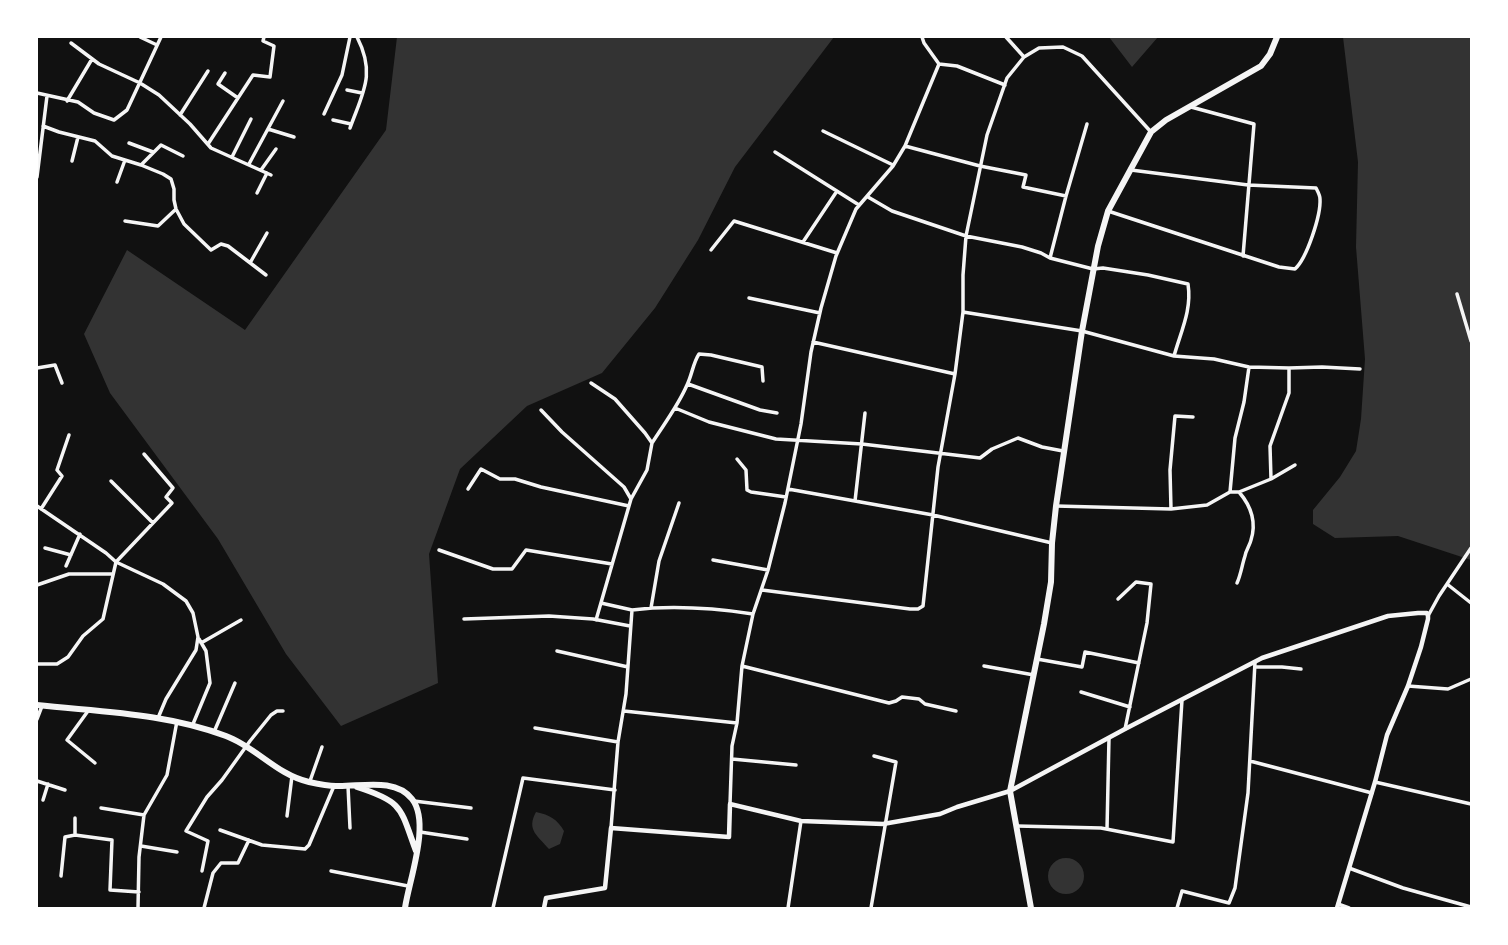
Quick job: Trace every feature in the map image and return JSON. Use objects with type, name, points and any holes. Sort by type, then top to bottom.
[{"type":"main road","points":[[1031,908],[1010,791],[1051,582],[1056,506],[1082,331],[1093,269],[1108,211],[1151,132],[1166,120],[1261,66],[1277,37]]},
{"type":"main road","points":[[39,705],[89,709],[193,724],[230,737],[292,776],[309,782],[334,786],[374,785],[402,790],[414,801],[420,832],[405,908]]},
{"type":"main road","points":[[350,786],[379,794],[392,802],[406,822],[416,852]]},
{"type":"street","points":[[140,37],[157,46]]},
{"type":"street","points":[[37,93],[78,103],[94,113],[114,120],[127,110],[161,37]]},
{"type":"street","points":[[208,144],[253,75],[270,77],[274,46],[263,41],[264,37]]},
{"type":"street","points":[[324,114],[342,75],[350,37]]},
{"type":"street","points":[[333,120],[351,126],[367,79],[367,64],[357,37]]},
{"type":"street","points":[[922,37],[939,64],[957,66],[1004,85]]},
{"type":"street","points":[[1006,37],[1024,57]]},
{"type":"street","points":[[71,43],[99,64],[159,95],[211,148],[266,172]]},
{"type":"street","points":[[762,590],[910,610],[923,606],[938,467],[963,312],[966,236],[987,135],[1007,78],[1024,57],[1039,48],[1063,47],[1082,56],[1151,132]]},
{"type":"street","points":[[67,101],[92,58]]},
{"type":"street","points":[[611,828],[729,837],[732,746],[737,723],[741,666],[786,497],[820,313],[837,253],[859,205],[894,166],[939,64]]},
{"type":"street","points":[[180,115],[208,71]]},
{"type":"street","points":[[225,72],[218,84],[238,99]]},
{"type":"street","points":[[347,90],[362,93]]},
{"type":"street","points":[[37,177],[39,137],[47,96]]},
{"type":"street","points":[[249,165],[283,102]]},
{"type":"street","points":[[1190,106],[1254,124],[1243,256]]},
{"type":"street","points":[[232,157],[251,119]]},
{"type":"street","points":[[1050,258],[1087,124]]},
{"type":"street","points":[[43,127],[94,141],[112,156],[163,174],[171,180],[176,209],[184,225],[211,250],[221,244],[228,246],[266,275]]},
{"type":"street","points":[[268,129],[294,137]]},
{"type":"street","points":[[822,131],[894,166]]},
{"type":"street","points":[[72,161],[78,137]]},
{"type":"street","points":[[129,143],[154,152]]},
{"type":"street","points":[[141,165],[160,145],[183,156]]},
{"type":"street","points":[[905,146],[1026,175],[1023,187],[1066,196]]},
{"type":"street","points":[[257,193],[276,149]]},
{"type":"street","points":[[775,152],[859,205]]},
{"type":"street","points":[[117,182],[125,160]]},
{"type":"street","points":[[1108,211],[1279,267],[1295,269],[1300,265],[1314,232],[1320,200],[1316,188],[1248,185],[1130,170]]},
{"type":"street","points":[[803,242],[837,191]]},
{"type":"street","points":[[868,197],[892,211],[966,236],[1023,247],[1050,258],[1093,269],[1148,275],[1188,284],[1186,322],[1174,356]]},
{"type":"street","points":[[125,221],[158,226],[176,209]]},
{"type":"street","points":[[711,250],[734,221],[837,253]]},
{"type":"street","points":[[250,263],[267,233]]},
{"type":"street","points":[[1457,294],[1471,341]]},
{"type":"street","points":[[749,298],[820,313]]},
{"type":"street","points":[[963,312],[1082,331],[1174,356],[1214,359],[1249,367],[1360,369]]},
{"type":"street","points":[[813,342],[955,374]]},
{"type":"street","points":[[596,620],[631,499],[647,470],[652,443],[688,384],[695,359],[699,354],[712,355],[762,367],[763,381]]},
{"type":"street","points":[[37,368],[55,365],[62,383]]},
{"type":"street","points":[[1230,492],[1235,438],[1249,367]]},
{"type":"street","points":[[1271,479],[1270,446],[1289,393],[1289,368]]},
{"type":"street","points":[[591,383],[615,399],[652,443]]},
{"type":"street","points":[[688,384],[760,410],[778,413]]},
{"type":"street","points":[[675,408],[709,422],[776,439],[862,444],[980,458],[992,449],[1018,438],[1063,451]]},
{"type":"street","points":[[541,410],[624,487],[631,499]]},
{"type":"street","points":[[855,501],[865,413]]},
{"type":"street","points":[[1171,509],[1170,470],[1175,416],[1193,417]]},
{"type":"street","points":[[69,435],[58,470],[62,476],[39,507],[116,562],[163,584],[186,601],[193,613],[198,637],[206,651],[209,683],[193,724]]},
{"type":"street","points":[[37,664],[57,664],[68,657],[83,636],[103,619],[116,562],[172,503],[166,497],[173,488],[145,454]]},
{"type":"street","points":[[737,459],[746,470],[747,490],[786,497]]},
{"type":"street","points":[[1056,506],[1171,509],[1207,505],[1230,492],[1239,492],[1271,479],[1295,465]]},
{"type":"street","points":[[468,489],[481,469],[500,479],[629,506]]},
{"type":"street","points":[[111,481],[153,523]]},
{"type":"street","points":[[788,488],[933,515],[1052,543]]},
{"type":"street","points":[[1237,583],[1251,542],[1253,518],[1248,503],[1239,492]]},
{"type":"street","points":[[651,608],[659,561],[679,503]]},
{"type":"street","points":[[66,566],[80,534]]},
{"type":"street","points":[[45,548],[71,555]]},
{"type":"street","points":[[1349,908],[1337,906],[1387,735],[1408,686],[1428,615],[1471,548]]},
{"type":"street","points":[[439,550],[494,569],[512,569],[526,550],[612,564]]},
{"type":"street","points":[[713,560],[768,570]]},
{"type":"street","points":[[37,585],[69,574],[113,574]]},
{"type":"street","points":[[1118,599],[1136,582],[1151,584],[1147,623],[1125,729]]},
{"type":"street","points":[[1447,583],[1471,603]]},
{"type":"street","points":[[601,603],[632,610],[717,609],[753,614]]},
{"type":"street","points":[[544,908],[546,898],[604,888],[618,742],[624,711],[632,610]]},
{"type":"street","points":[[730,804],[801,821],[885,824],[940,814],[1010,791],[1125,729],[1255,664],[1388,616],[1418,613],[1428,615]]},
{"type":"street","points":[[464,619],[549,616],[630,626]]},
{"type":"street","points":[[201,643],[242,620]]},
{"type":"street","points":[[158,719],[166,699],[196,650],[198,637]]},
{"type":"street","points":[[557,651],[628,667]]},
{"type":"street","points":[[1037,659],[1082,667],[1085,652],[1139,663]]},
{"type":"street","points":[[1255,664],[1301,669]]},
{"type":"street","points":[[1177,908],[1182,891],[1228,903],[1235,888],[1248,793],[1255,664]]},
{"type":"street","points":[[741,666],[889,703],[902,697],[956,710]]},
{"type":"street","points":[[984,666],[1034,675]]},
{"type":"street","points":[[1408,686],[1448,689],[1471,679]]},
{"type":"street","points":[[214,732],[235,683]]},
{"type":"street","points":[[1081,692],[1130,707]]},
{"type":"street","points":[[1017,826],[1107,829],[1174,842],[1182,700]]},
{"type":"street","points":[[37,719],[39,705]]},
{"type":"street","points":[[89,709],[68,740],[96,764]]},
{"type":"street","points":[[201,871],[208,842],[186,831],[202,803],[245,747],[271,715],[283,711]]},
{"type":"street","points":[[624,711],[737,723]]},
{"type":"street","points":[[138,908],[139,857],[144,816],[167,775],[177,722]]},
{"type":"street","points":[[535,728],[618,742]]},
{"type":"street","points":[[1107,829],[1109,738]]},
{"type":"street","points":[[309,782],[322,747]]},
{"type":"street","points":[[871,908],[896,762],[874,756]]},
{"type":"street","points":[[732,759],[796,765]]},
{"type":"street","points":[[1250,761],[1372,793]]},
{"type":"street","points":[[287,816],[292,776]]},
{"type":"street","points":[[493,908],[523,778],[615,790]]},
{"type":"street","points":[[37,780],[65,790]]},
{"type":"street","points":[[1375,782],[1471,804]]},
{"type":"street","points":[[43,800],[48,784]]},
{"type":"street","points":[[220,830],[262,845],[298,849],[307,847],[334,786]]},
{"type":"street","points":[[350,786],[350,828]]},
{"type":"street","points":[[414,801],[471,808]]},
{"type":"street","points":[[101,808],[144,816]]},
{"type":"street","points":[[75,818],[75,835]]},
{"type":"street","points":[[788,908],[801,821]]},
{"type":"street","points":[[420,832],[467,839]]},
{"type":"street","points":[[61,876],[65,837],[75,835],[112,840],[110,890],[139,892]]},
{"type":"street","points":[[204,908],[213,873],[220,863],[238,863],[249,840]]},
{"type":"street","points":[[141,846],[177,852]]},
{"type":"street","points":[[1349,869],[1471,907]]},
{"type":"street","points":[[331,871],[409,886]]},
{"type":"shaded area","points":[[397,37],[834,37],[735,167],[698,240],[655,308],[602,373],[527,406],[460,469],[429,554],[438,683],[341,726],[286,654],[218,539],[110,393],[84,334],[127,250],[245,330],[386,130]]},
{"type":"shaded area","points":[[1109,37],[1158,37],[1132,67]]},
{"type":"shaded area","points":[[1343,37],[1471,37],[1471,560],[1398,536],[1335,538],[1313,524],[1313,510],[1340,477],[1356,451],[1365,359],[1356,247],[1358,162]]},
{"type":"shaded area","points":[[536,812],[559,823],[564,831],[560,844],[549,849],[537,836],[532,824]]},
{"type":"shaded area","points":[[1066,858],[1079,863],[1084,876],[1079,889],[1066,894],[1053,889],[1048,876],[1053,863]]}]
